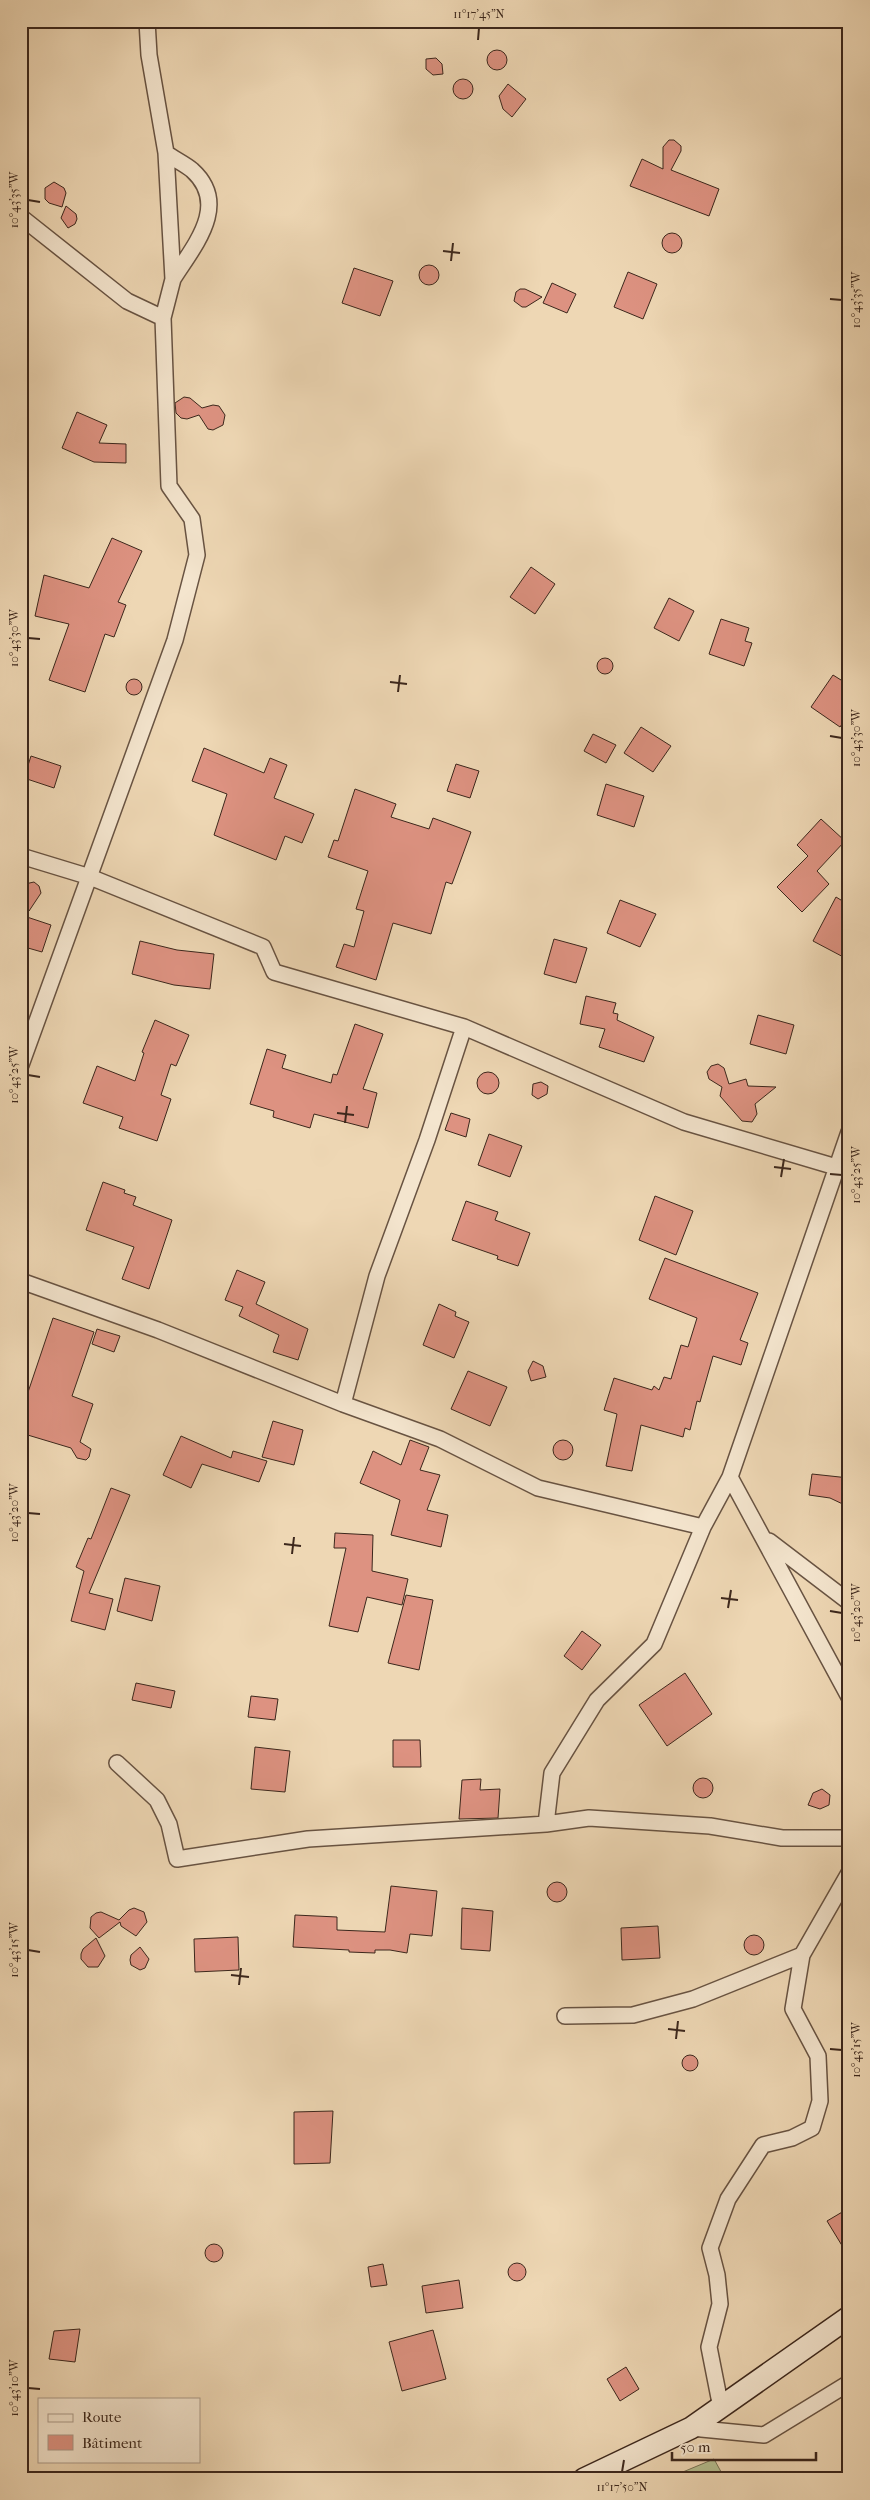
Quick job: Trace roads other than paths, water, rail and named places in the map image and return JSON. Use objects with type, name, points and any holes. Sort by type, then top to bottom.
[{"type":"street","points":[[147,21],[148,55],[166,153],[173,279]]},
{"type":"street","points":[[21,1065],[175,640],[197,555],[192,519],[169,486],[163,318],[173,279],[206,226],[210,208],[207,192],[193,171],[166,153]]},
{"type":"street","points":[[21,217],[127,301],[163,318]]},
{"type":"street","points":[[21,856],[90,877],[263,947],[274,972],[464,1027],[684,1122],[836,1167]]},
{"type":"street","points":[[343,1404],[377,1276],[427,1140],[464,1027]]},
{"type":"street","points":[[546,1824],[552,1773],[597,1700],[654,1644],[703,1527],[730,1477],[849,1132]]},
{"type":"street","points":[[21,1281],[158,1330],[343,1404],[440,1439],[538,1488],[703,1527]]},
{"type":"street","points":[[730,1477],[848,1693]]},
{"type":"street","points":[[764,1538],[849,1602]]},
{"type":"street","points":[[117,1763],[157,1800],[168,1824],[177,1859],[308,1839],[546,1824],[589,1818],[710,1826],[782,1838],[849,1838]]},
{"type":"street","points":[[721,2408],[709,2347],[720,2304],[717,2275],[710,2248],[728,2200],[763,2145],[792,2138],[812,2128],[820,2102],[818,2056],[793,2009],[802,1955],[849,1873]]},
{"type":"street","points":[[565,2016],[633,2015],[693,1999],[802,1955]]},
{"type":"street","points":[[584,2479],[691,2428],[849,2317]]},
{"type":"street","points":[[691,2428],[764,2436],[849,2383]]}]
